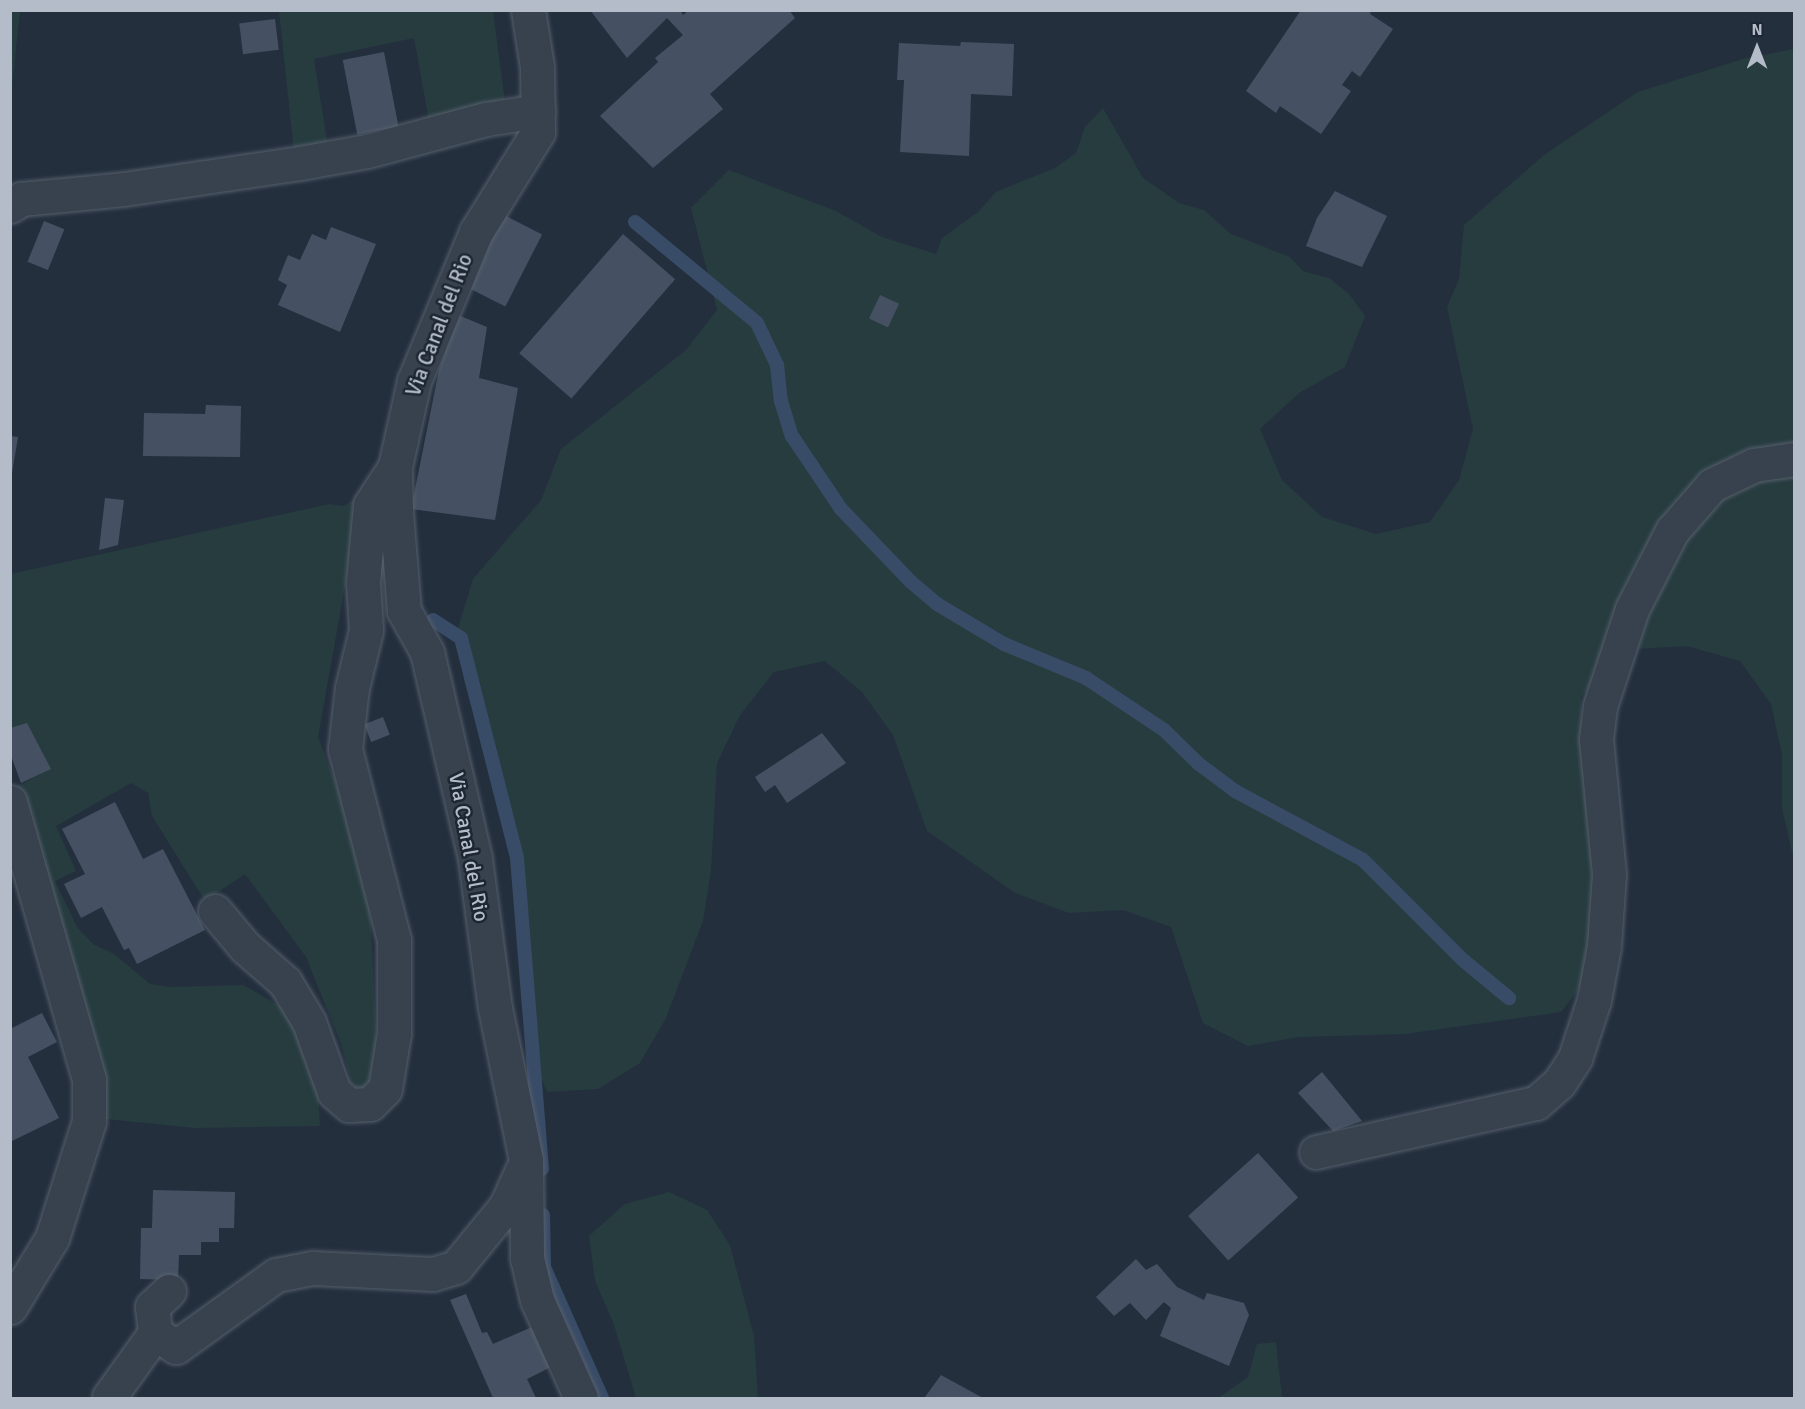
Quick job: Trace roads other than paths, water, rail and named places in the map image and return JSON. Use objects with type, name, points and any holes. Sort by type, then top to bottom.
[{"type":"street","name":"Via Canal del Rio","points":[[528,10],[537,67],[538,132],[476,232],[414,381],[395,467],[404,611],[427,652],[445,724],[475,859],[495,1008],[526,1160],[527,1258],[537,1300],[581,1398]]},
{"type":"street","points":[[10,206],[21,199],[124,189],[367,151],[486,118],[538,111]]},
{"type":"street","points":[[1316,1152],[1536,1103],[1559,1083],[1578,1048],[1594,1000],[1604,946],[1610,874],[1596,739],[1600,706],[1632,609],[1672,531],[1712,485],[1754,465],[1794,459]]},
{"type":"street","points":[[215,911],[245,947],[285,982],[309,1022],[334,1092],[349,1105],[370,1104],[385,1089],[394,1033],[394,940],[345,750],[352,688],[366,630],[363,582],[370,505],[395,467]]},
{"type":"street","points":[[10,802],[89,1080],[89,1121],[52,1238],[10,1307]]},
{"type":"street","points":[[155,1333],[176,1347],[276,1275],[313,1268],[433,1274],[456,1267],[507,1206],[526,1160]]},
{"type":"street","points":[[109,1397],[155,1333],[152,1307],[169,1291]]},
{"type":"waterway","points":[[635,222],[757,323],[777,365],[781,401],[792,436],[841,509],[911,582],[937,604],[1004,644],[1086,678],[1164,730],[1199,764],[1235,791],[1363,860],[1463,960],[1509,998]]},
{"type":"waterway","points":[[433,620],[461,638],[517,858],[542,1169]]},
{"type":"waterway","points":[[543,1215],[544,1267],[602,1398]]}]
